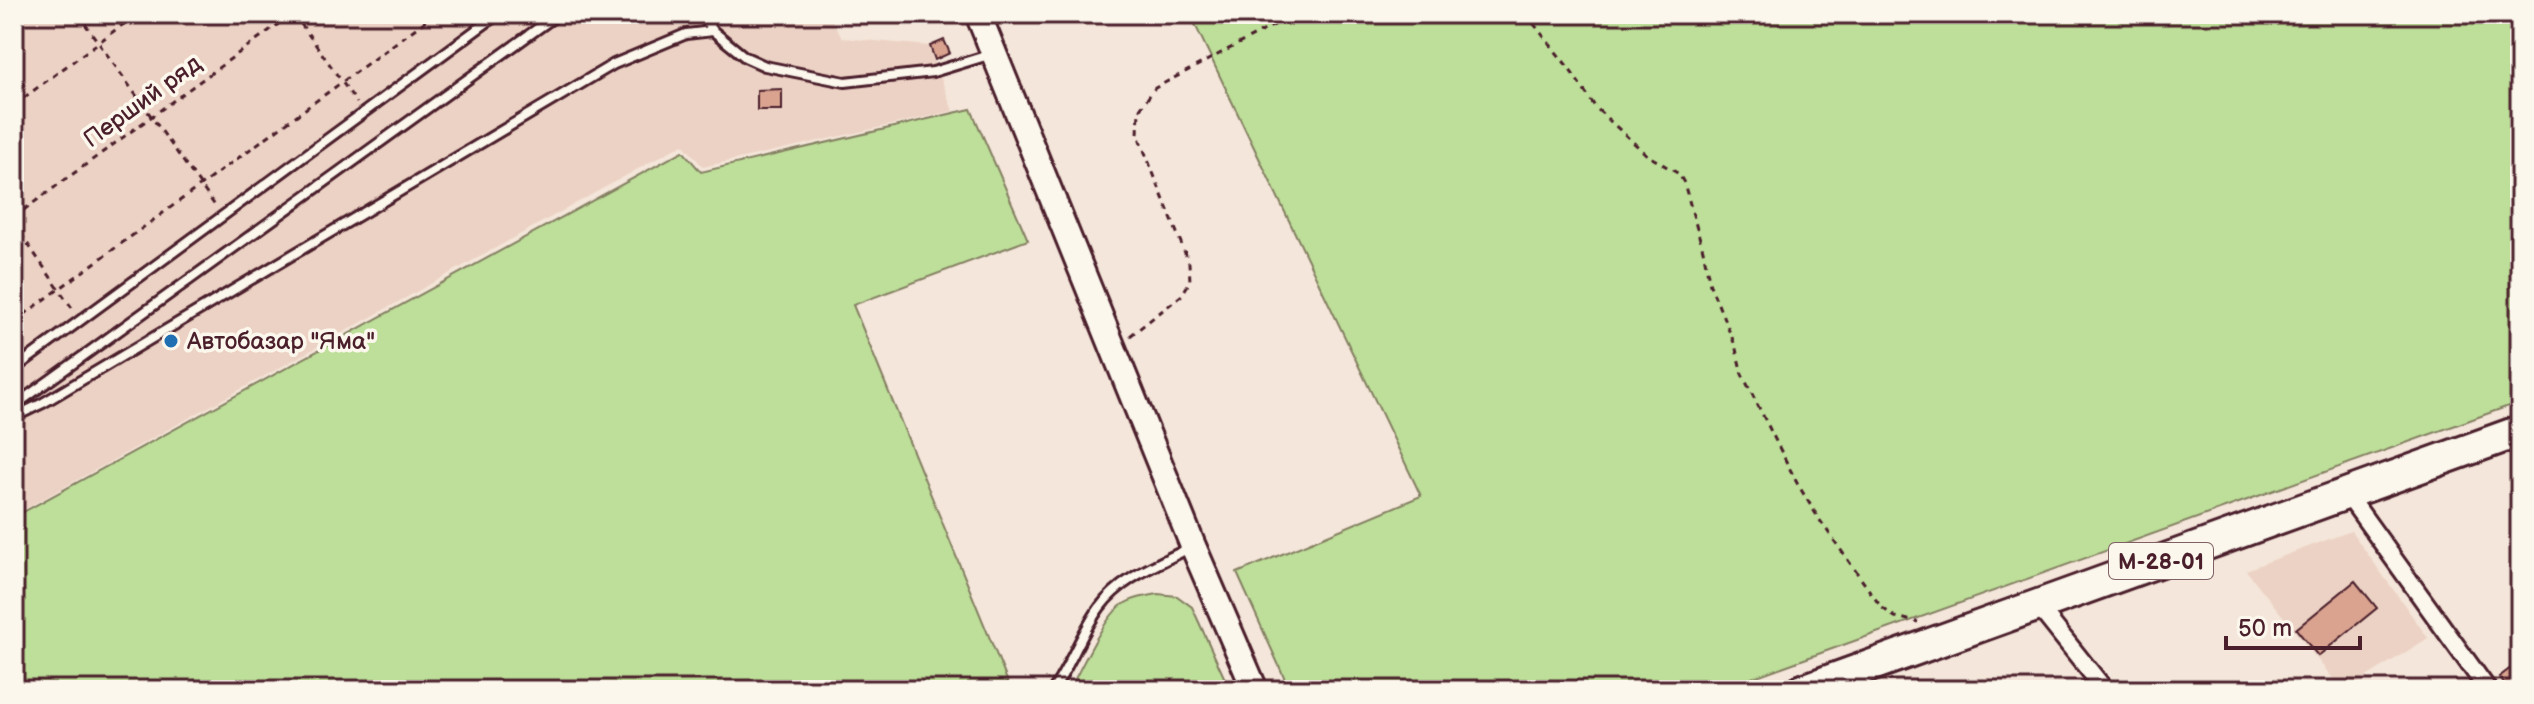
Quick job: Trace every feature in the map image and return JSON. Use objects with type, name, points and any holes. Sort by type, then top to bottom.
[{"type":"highway","name":"М-28-01","points":[[1803,690],[2520,431]]},
{"type":"street","points":[[978,14],[1193,546],[1255,690]]},
{"type":"street","points":[[2347,494],[2488,690]]},
{"type":"street","points":[[2038,606],[2105,690]]},
{"type":"lane","points":[[14,369],[498,14]]},
{"type":"lane","points":[[14,406],[558,14]]},
{"type":"lane","points":[[702,14],[713,31],[745,57],[765,66],[845,82],[933,72],[993,54]]},
{"type":"lane","points":[[14,417],[43,403],[614,64],[686,34],[713,31]]},
{"type":"lane","points":[[1053,690],[1100,607],[1111,594],[1127,581],[1193,546]]},
{"type":"path","points":[[78,14],[223,217]]},
{"type":"path","points":[[14,105],[137,14]]},
{"type":"path","points":[[293,14],[364,113]]},
{"type":"path","name":"Перший ряд","points":[[14,217],[293,14]]},
{"type":"path","points":[[14,322],[435,14]]},
{"type":"path","points":[[1113,350],[1182,295],[1190,281],[1189,263],[1138,135],[1139,110],[1155,88],[1295,14]]},
{"type":"path","points":[[1526,14],[1596,108],[1647,155],[1679,174],[1703,250],[1710,285],[1735,345],[1742,374],[1797,483],[1881,607],[1895,617],[1925,625],[1938,641]]},
{"type":"path","points":[[14,224],[81,321]]},
{"type":"shaded area","name":"Автобазар \"Яма\"","points":[[14,14],[828,14],[842,38],[929,46],[953,111],[703,167],[683,144],[14,515]]},
{"type":"shaded area","points":[[2351,531],[2428,638],[2342,690],[2246,570]]},
{"type":"green space","points":[[1190,14],[2520,14],[2520,402],[1718,690],[1290,690],[1237,573],[1421,496]]},
{"type":"green space","points":[[971,109],[1028,240],[853,305],[1011,690],[14,690],[14,517],[683,151],[701,172]]},
{"type":"green space","points":[[1158,594],[1177,596],[1192,607],[1230,690],[1069,690],[1115,611],[1131,601]]},
{"type":"building","points":[[944,40],[950,53],[935,60],[930,46]]},
{"type":"building","points":[[782,89],[782,110],[757,110],[757,90]]},
{"type":"building","points":[[2355,581],[2377,608],[2318,656],[2296,629]]},
{"type":"building","points":[[2520,661],[2520,690],[2509,690],[2499,677]]},
{"type":"place","name":"Автобазар \"Яма\"","points":[[171,341]]}]
